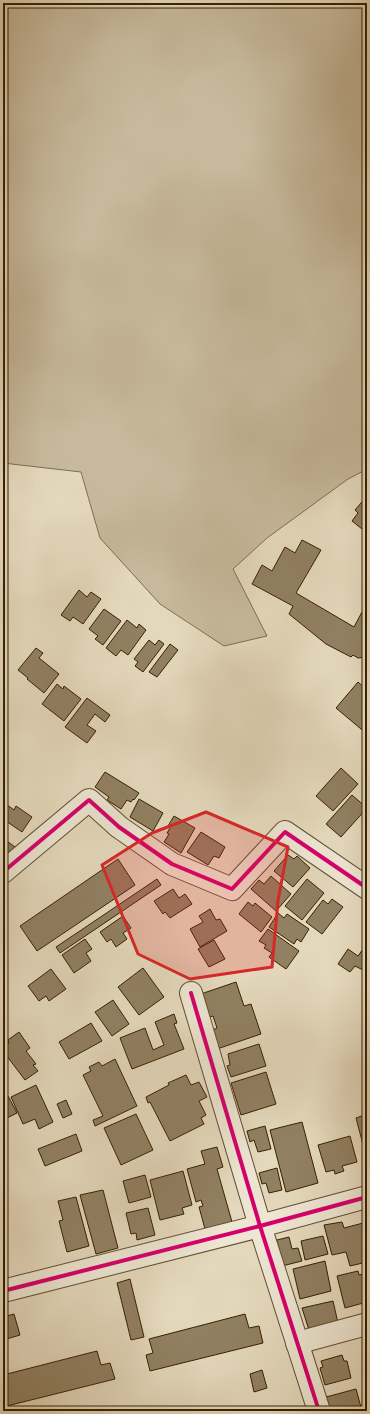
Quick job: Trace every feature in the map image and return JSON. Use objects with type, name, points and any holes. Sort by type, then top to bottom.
[{"type":"street","points":[[3,872],[89,800],[119,827],[172,864],[232,889],[285,832],[367,888]]},
{"type":"street","points":[[191,993],[260,1226],[319,1411]]},
{"type":"street","points":[[3,1291],[260,1226],[367,1197]]},
{"type":"street","points":[[297,1343],[367,1324]]},
{"type":"highlighted area","points":[[206,812],[288,847],[278,901],[272,967],[190,979],[138,954],[102,865],[152,833]]},
{"type":"shaded area","points":[[3,3],[367,3],[367,469],[348,479],[267,538],[233,569],[267,636],[224,646],[160,604],[100,538],[81,472],[3,463]]},
{"type":"building","points":[[367,496],[367,533],[352,521],[358,513],[355,510]]},
{"type":"building","points":[[302,540],[321,550],[296,593],[354,627],[367,605],[367,657],[358,658],[353,655],[351,657],[326,644],[289,614],[293,606],[252,584],[262,565],[272,571],[285,547],[295,553]]},
{"type":"building","points":[[79,590],[87,597],[91,592],[101,599],[83,624],[73,617],[70,621],[61,615]]},
{"type":"building","points":[[104,609],[121,621],[103,645],[95,639],[98,636],[89,629]]},
{"type":"building","points":[[127,620],[137,628],[139,624],[146,630],[128,655],[121,650],[116,656],[106,648]]},
{"type":"building","points":[[149,640],[155,645],[159,640],[164,644],[143,672],[135,666],[138,662],[134,659]]},
{"type":"building","points":[[170,644],[178,650],[157,677],[149,672]]},
{"type":"building","points":[[36,648],[43,653],[39,658],[59,674],[44,693],[18,670]]},
{"type":"building","points":[[358,682],[367,690],[367,734],[336,708]]},
{"type":"building","points":[[57,684],[63,689],[64,686],[81,699],[64,721],[42,704]]},
{"type":"building","points":[[87,698],[110,715],[105,722],[95,714],[87,725],[96,731],[87,743],[65,727]]},
{"type":"building","points":[[341,768],[358,784],[333,811],[316,796]]},
{"type":"building","points":[[105,772],[139,793],[131,802],[127,800],[121,809],[107,800],[109,797],[95,787]]},
{"type":"building","points":[[352,795],[367,808],[341,837],[326,824]]},
{"type":"building","points":[[139,799],[163,813],[153,831],[130,817]]},
{"type":"building","points":[[3,802],[14,810],[16,806],[32,817],[22,832],[3,819]]},
{"type":"building","points":[[174,816],[195,828],[181,853],[164,842],[169,834],[167,833],[170,828],[168,826]]},
{"type":"building","points":[[3,830],[8,833],[4,839],[15,847],[8,857],[3,854]]},
{"type":"building","points":[[201,832],[225,847],[219,858],[214,856],[208,865],[187,852]]},
{"type":"building","points":[[288,855],[294,859],[297,856],[310,868],[293,887],[274,871]]},
{"type":"building","points":[[118,859],[135,885],[37,951],[20,926]]},
{"type":"building","points":[[271,876],[291,894],[276,911],[251,889],[259,880],[264,884]]},
{"type":"building","points":[[157,879],[161,885],[60,953],[56,947]]},
{"type":"building","points":[[307,879],[324,893],[302,920],[285,906]]},
{"type":"building","points":[[173,889],[179,898],[185,894],[192,904],[170,918],[165,912],[163,914],[154,901]]},
{"type":"building","points":[[332,899],[343,907],[322,934],[306,922],[323,900],[328,904]]},
{"type":"building","points":[[248,902],[253,906],[255,903],[272,917],[261,932],[239,914]]},
{"type":"building","points":[[210,909],[216,920],[220,919],[227,931],[200,947],[190,929],[203,922],[199,916]]},
{"type":"building","points":[[278,913],[284,918],[287,914],[309,929],[301,942],[297,939],[294,944],[269,927]]},
{"type":"building","points":[[123,916],[131,928],[123,933],[127,939],[116,947],[111,939],[107,942],[100,932]]},
{"type":"building","points":[[268,929],[299,951],[286,969],[269,957],[272,953],[264,948],[266,945],[259,941]]},
{"type":"building","points":[[85,939],[92,949],[86,953],[91,961],[74,973],[62,955]]},
{"type":"building","points":[[214,940],[225,959],[209,967],[198,949]]},
{"type":"building","points":[[348,949],[358,956],[363,949],[367,951],[367,966],[363,970],[355,966],[350,972],[338,964]]},
{"type":"building","points":[[143,968],[164,997],[139,1015],[118,987]]},
{"type":"building","points":[[51,969],[66,989],[49,1001],[46,996],[39,1001],[28,986]]},
{"type":"building","points":[[236,982],[244,1006],[251,1004],[261,1034],[217,1049],[211,1031],[217,1028],[213,1016],[203,1019],[195,996]]},
{"type":"building","points":[[113,1000],[129,1024],[112,1036],[95,1012]]},
{"type":"building","points":[[174,1014],[177,1023],[174,1024],[184,1049],[132,1069],[120,1038],[145,1028],[153,1050],[164,1045],[155,1022]]},
{"type":"building","points":[[91,1023],[102,1041],[69,1059],[59,1042]]},
{"type":"building","points":[[19,1032],[30,1048],[26,1051],[36,1064],[33,1065],[38,1071],[25,1080],[3,1051],[3,1047],[9,1043],[8,1040]]},
{"type":"building","points":[[259,1044],[266,1066],[231,1077],[227,1066],[230,1065],[228,1054]]},
{"type":"building","points":[[115,1059],[137,1106],[95,1126],[93,1120],[103,1116],[83,1075],[91,1071],[89,1067],[99,1062],[102,1066]]},
{"type":"building","points":[[266,1072],[276,1104],[241,1115],[231,1083]]},
{"type":"building","points":[[186,1075],[191,1085],[199,1082],[207,1097],[199,1101],[206,1115],[201,1118],[204,1124],[170,1141],[146,1097],[169,1085],[168,1083]]},
{"type":"building","points":[[36,1085],[53,1122],[39,1129],[35,1119],[23,1124],[11,1097]]},
{"type":"building","points":[[8,1096],[17,1113],[7,1118],[3,1108],[3,1099]]},
{"type":"building","points":[[66,1100],[72,1114],[63,1118],[57,1104]]},
{"type":"building","points":[[136,1114],[153,1150],[121,1165],[104,1128]]},
{"type":"building","points":[[367,1114],[367,1160],[356,1118]]},
{"type":"building","points":[[302,1122],[318,1183],[286,1192],[270,1130]]},
{"type":"building","points":[[265,1126],[271,1149],[258,1152],[254,1140],[250,1142],[247,1131]]},
{"type":"building","points":[[76,1134],[82,1151],[45,1166],[38,1149]]},
{"type":"building","points":[[350,1136],[357,1162],[342,1166],[344,1171],[335,1174],[334,1170],[326,1172],[318,1145]]},
{"type":"building","points":[[217,1147],[223,1167],[217,1169],[232,1222],[205,1229],[199,1207],[203,1206],[201,1200],[196,1202],[187,1169],[205,1164],[201,1151]]},
{"type":"building","points":[[277,1168],[282,1190],[269,1193],[266,1183],[262,1184],[259,1173]]},
{"type":"building","points":[[183,1171],[192,1205],[182,1208],[184,1214],[160,1220],[150,1180]]},
{"type":"building","points":[[145,1175],[151,1197],[129,1203],[123,1181]]},
{"type":"building","points":[[103,1190],[118,1248],[96,1254],[80,1195]]},
{"type":"building","points":[[76,1197],[89,1246],[67,1252],[59,1221],[63,1220],[58,1201]]},
{"type":"building","points":[[148,1208],[155,1235],[137,1240],[136,1233],[131,1234],[126,1213]]},
{"type":"building","points":[[342,1222],[344,1228],[367,1222],[367,1262],[350,1266],[346,1252],[332,1255],[324,1225]]},
{"type":"building","points":[[323,1236],[328,1254],[305,1260],[301,1241]]},
{"type":"building","points":[[289,1237],[292,1249],[298,1248],[302,1261],[282,1266],[275,1243],[277,1240]]},
{"type":"building","points":[[325,1261],[331,1291],[300,1299],[293,1269]]},
{"type":"building","points":[[358,1271],[359,1275],[367,1273],[367,1302],[345,1308],[337,1276]]},
{"type":"building","points":[[130,1279],[144,1337],[131,1340],[117,1283]]},
{"type":"building","points":[[333,1301],[338,1323],[309,1330],[302,1308]]},
{"type":"building","points":[[14,1314],[20,1335],[3,1340],[3,1317]]},
{"type":"building","points":[[245,1314],[249,1328],[259,1326],[263,1343],[150,1371],[146,1355],[153,1353],[149,1339]]},
{"type":"building","points":[[97,1351],[101,1365],[110,1363],[115,1379],[3,1407],[3,1375]]},
{"type":"building","points":[[342,1355],[344,1361],[347,1361],[351,1378],[325,1385],[320,1368],[323,1367],[321,1361]]},
{"type":"building","points":[[262,1370],[267,1388],[254,1392],[250,1374]]},
{"type":"building","points":[[356,1389],[362,1411],[330,1411],[326,1397]]},
{"type":"cycle path","points":[[3,872],[89,800],[119,827],[172,864],[232,889],[285,832],[367,888]]},
{"type":"cycle path","points":[[191,993],[260,1226],[319,1411]]},
{"type":"cycle path","points":[[3,1291],[260,1226],[367,1197]]}]
